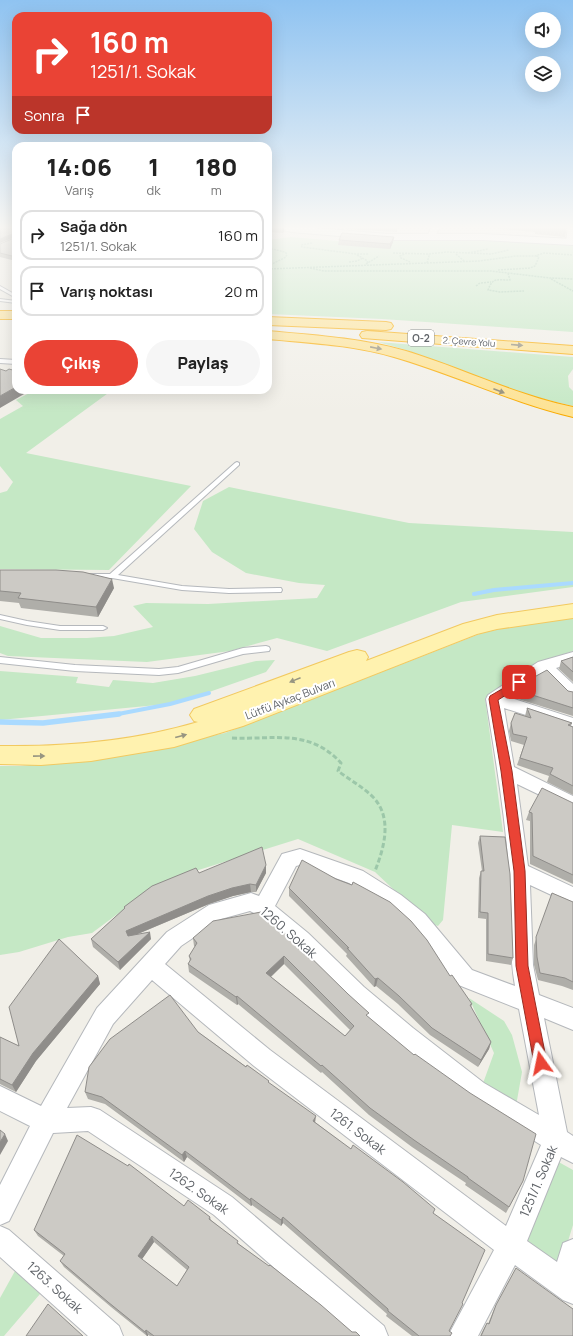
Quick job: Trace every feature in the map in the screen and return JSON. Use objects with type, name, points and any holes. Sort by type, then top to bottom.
[{"type":"highway","points":[[0,315],[12,315]]},
{"type":"highway","name":"2. Çevre Yolu","points":[[272,321],[412,328],[573,340]]},
{"type":"highway","points":[[0,325],[12,326]]},
{"type":"highway","name":"2. Çevre Yolu","points":[[272,331],[365,335],[573,350]]},
{"type":"highway","points":[[272,336],[329,340],[381,349],[437,366],[507,394],[542,405],[573,412]]},
{"type":"main road","name":"Lütfü Aykaç Bulvarı","points":[[0,755],[41,756],[91,752],[174,738],[204,730],[235,720],[326,674],[462,618],[498,609],[573,599]]},
{"type":"main road","name":"Lütfü Aykaç Bulvarı","points":[[0,741],[89,738],[163,726],[326,674],[424,646],[470,629],[497,622],[573,611]]},
{"type":"street","points":[[494,699],[544,666],[573,657]]},
{"type":"street","points":[[544,666],[573,694]]},
{"type":"street","points":[[494,699],[573,724]]},
{"type":"street","name":"1251/1. Sokak","points":[[462,1336],[564,1144],[529,1003],[522,966],[519,871],[506,771],[494,699]]},
{"type":"street","points":[[506,771],[573,804]]},
{"type":"street","points":[[263,908],[289,860],[300,857],[356,877],[394,901],[418,922],[464,977],[573,1019]]},
{"type":"street","points":[[519,871],[573,896]]},
{"type":"street","name":"1260. Sokak","points":[[0,1212],[46,1121],[105,1016],[174,939],[216,911],[251,902],[263,908],[301,940],[356,994],[411,1041],[476,1091],[564,1144]]},
{"type":"street","name":"1261. Sokak","points":[[150,965],[262,1058],[511,1246],[568,1286]]},
{"type":"street","name":"1262. Sokak","points":[[0,1098],[46,1121],[90,1119],[104,1127],[223,1206],[374,1336]]},
{"type":"street","name":"1263. Sokak","points":[[0,1239],[109,1336]]},
{"type":"street","points":[[568,1286],[573,1253]]},
{"type":"lane","points":[[2,288],[12,294]]},
{"type":"lane","points":[[0,300],[12,302]]},
{"type":"lane","points":[[0,361],[12,362]]},
{"type":"lane","points":[[0,365],[12,362]]},
{"type":"lane","points":[[112,576],[237,464]]},
{"type":"lane","points":[[80,576],[112,576],[182,588],[229,591],[278,590]]},
{"type":"lane","points":[[0,617],[60,628],[103,628]]},
{"type":"lane","points":[[0,660],[75,668],[159,672],[178,670],[243,651],[266,649]]},
{"type":"path","points":[[489,288],[488,290],[500,292],[524,292]]},
{"type":"path","points":[[204,730],[213,736],[244,739],[275,736],[297,736],[318,745],[336,756],[341,763],[338,771],[374,799],[386,825],[384,846],[375,872],[356,877]]},
{"type":"green space","points":[[272,288],[573,288],[573,332],[382,319],[272,314]]},
{"type":"green space","points":[[378,342],[573,357],[573,369],[568,376],[569,387],[573,391],[573,406],[510,391],[406,350]]},
{"type":"green space","points":[[27,394],[107,394],[26,453],[191,486],[109,570],[0,569],[0,493],[7,491],[13,482],[0,466],[0,419],[23,406],[16,400]]},
{"type":"green space","points":[[229,487],[409,523],[573,532],[573,587],[461,602],[327,651],[277,638],[230,651],[147,662],[8,656],[0,653],[0,626],[41,638],[87,638],[114,636],[153,627],[133,606],[146,603],[208,604],[317,598],[325,585],[299,583],[246,573],[212,552],[194,529],[203,501]]},
{"type":"green space","points":[[573,618],[573,651],[538,663],[485,698],[503,832],[452,825],[443,920],[438,926],[429,923],[375,872],[298,839],[189,873],[143,895],[92,933],[68,937],[19,952],[0,955],[0,766],[21,766],[132,753],[225,733],[482,633],[509,627]]},
{"type":"green space","points":[[275,660],[266,672],[178,703],[0,720],[0,671],[78,677],[76,683],[109,687],[113,680],[153,683],[195,676],[256,661]]},
{"type":"green space","points":[[469,998],[504,1021],[512,1035],[522,1072],[516,1106],[482,1086],[494,1053]]},
{"type":"green space","points":[[555,1160],[573,1170],[573,1225],[560,1267],[526,1246]]},
{"type":"green space","points":[[15,1271],[40,1294],[4,1336],[0,1336],[0,1298]]},
{"type":"building","points":[[0,369],[6,371],[9,369],[12,370],[12,389],[0,396]]},
{"type":"building","points":[[0,570],[56,570],[83,572],[112,579],[96,607],[18,598],[21,593],[0,591]]},
{"type":"building","points":[[573,657],[573,672],[561,661]]},
{"type":"building","points":[[547,670],[568,691],[573,692],[573,708],[520,691],[518,686]]},
{"type":"building","points":[[527,708],[572,723],[568,725],[573,727],[573,786],[550,774],[553,768],[520,758],[527,737],[513,734],[511,723],[515,713],[531,718]]},
{"type":"building","points":[[542,788],[573,803],[573,875],[533,856],[532,813],[529,812]]},
{"type":"building","points":[[480,836],[505,837],[510,874],[513,958],[488,954],[488,913],[480,912],[481,871],[484,871]]},
{"type":"building","points":[[262,847],[266,865],[256,885],[250,884],[232,888],[208,896],[126,931],[128,936],[150,932],[118,962],[91,939],[125,908],[124,907],[152,886],[196,868],[199,873]]},
{"type":"building","points":[[302,860],[336,879],[352,885],[353,882],[390,902],[411,921],[427,940],[450,976],[452,975],[472,1004],[470,1005],[491,1042],[481,1060],[432,1028],[399,996],[378,978],[375,979],[347,948],[349,948],[289,888]]},
{"type":"building","points":[[552,893],[573,902],[573,982],[565,978],[540,973],[537,957],[536,937]]},
{"type":"building","points":[[261,912],[293,940],[369,1013],[366,1015],[414,1055],[415,1054],[470,1093],[536,1134],[523,1181],[509,1207],[370,1108],[322,1065],[321,1066],[237,996],[236,997],[188,964],[191,959],[189,956],[197,943],[193,938],[213,921]],"holes":[[[284,956],[354,1026],[345,1036],[266,973]]]},
{"type":"building","points":[[59,939],[98,976],[33,1053],[12,1085],[0,1079],[0,1037],[19,1046],[9,1007]]},
{"type":"building","points":[[170,995],[198,1032],[246,1067],[247,1065],[316,1116],[313,1121],[351,1149],[353,1145],[403,1182],[435,1209],[433,1213],[485,1250],[462,1303],[463,1304],[449,1331],[452,1333],[450,1336],[419,1336],[388,1311],[388,1309],[283,1217],[281,1220],[251,1198],[250,1200],[185,1151],[182,1155],[102,1097],[85,1092],[89,1067],[110,1039]]},
{"type":"building","points":[[0,1130],[5,1134],[0,1142]]},
{"type":"building","points":[[77,1135],[128,1166],[129,1164],[184,1206],[188,1200],[210,1217],[209,1219],[238,1241],[237,1243],[269,1266],[270,1265],[321,1305],[352,1332],[356,1332],[360,1336],[154,1336],[146,1330],[145,1332],[60,1261],[65,1254],[34,1230]],"holes":[[[152,1236],[189,1267],[177,1286],[138,1256]]]},
{"type":"building","points":[[516,1268],[573,1309],[573,1336],[481,1336],[487,1323],[489,1324],[496,1305]]},
{"type":"building","points":[[48,1304],[83,1336],[26,1336]]},
{"type":"waterway","points":[[474,594],[494,590],[573,583]]},
{"type":"waterway","points":[[117,714],[170,704],[209,693]]},
{"type":"waterway","points":[[0,722],[43,723],[117,714]]},
{"type":"route","points":[[519,682],[494,699],[517,844],[522,966],[541,1063]]}]
